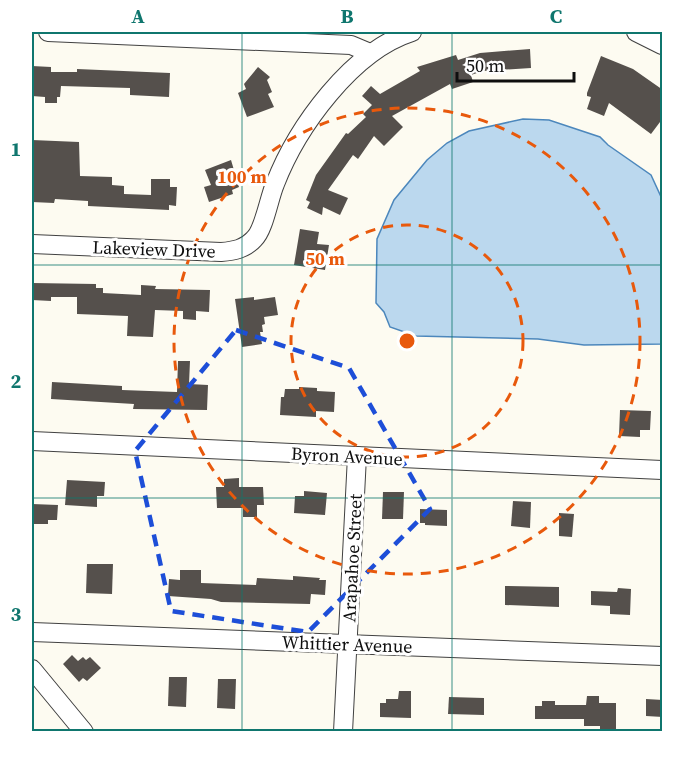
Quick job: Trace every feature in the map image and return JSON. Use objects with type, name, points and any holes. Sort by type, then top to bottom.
[{"type":"street","points":[[48,32],[330,43],[351,45],[370,52]]},
{"type":"street","name":"Lakeview Drive","points":[[32,244],[221,252],[239,250],[256,238],[275,183],[295,142],[311,117],[351,70],[388,36],[412,32]]},
{"type":"street","points":[[636,32],[663,45]]},
{"type":"street","name":"Byron Avenue","points":[[32,441],[663,470]]},
{"type":"street","name":"Arapahoe Street","points":[[342,732],[357,456]]},
{"type":"street","name":"Whittier Avenue","points":[[32,632],[663,656]]},
{"type":"street","points":[[32,669],[84,732]]},
{"type":"highlighted area","points":[[236,330],[349,368],[430,509],[308,632],[171,611],[135,451]]},
{"type":"water","points":[[523,119],[549,120],[600,137],[651,175],[662,199],[662,344],[584,345],[538,339],[416,336],[390,327],[384,312],[376,303],[377,239],[394,200],[427,160],[447,143],[469,131]]},
{"type":"building","points":[[530,49],[531,68],[483,71],[471,75],[473,82],[452,89],[450,84],[392,116],[403,127],[384,146],[374,136],[358,159],[353,155],[328,190],[348,198],[340,215],[323,207],[322,215],[307,208],[310,202],[306,200],[316,175],[346,133],[348,134],[366,117],[363,114],[372,105],[362,96],[371,86],[380,94],[420,71],[417,67],[456,55],[458,60],[480,53]]},
{"type":"building","points":[[601,56],[633,69],[663,90],[663,118],[651,134],[609,103],[604,116],[587,109],[591,97],[587,96],[587,93]]},
{"type":"building","points":[[32,66],[51,67],[51,72],[77,72],[77,69],[170,73],[169,97],[130,95],[130,88],[61,86],[57,103],[45,103],[45,97],[32,96]]},
{"type":"building","points":[[258,67],[270,77],[267,80],[272,92],[268,94],[274,107],[247,117],[238,93],[246,89],[244,84]]},
{"type":"building","points":[[32,140],[79,142],[80,176],[112,177],[112,185],[124,186],[124,194],[151,195],[151,179],[170,179],[170,187],[177,187],[176,206],[169,205],[169,210],[88,206],[88,201],[55,199],[54,203],[32,202]]},
{"type":"building","points":[[231,160],[239,187],[232,190],[233,194],[209,202],[204,187],[211,185],[205,170]]},
{"type":"building","points":[[300,229],[319,232],[317,244],[329,245],[325,270],[294,265]]},
{"type":"building","points":[[32,283],[96,284],[96,288],[103,288],[103,293],[141,295],[141,285],[156,286],[155,289],[210,290],[209,312],[196,311],[196,320],[183,319],[183,311],[155,310],[153,337],[127,336],[128,316],[77,314],[77,297],[51,297],[51,301],[32,300]]},
{"type":"building","points":[[254,297],[254,300],[275,297],[278,315],[264,317],[263,332],[260,332],[262,344],[242,347],[235,299]]},
{"type":"building","points":[[178,361],[190,361],[189,384],[208,385],[207,410],[133,409],[134,404],[51,399],[52,382],[122,386],[122,390],[177,392]]},
{"type":"building","points":[[299,387],[335,392],[334,412],[316,411],[316,417],[280,415],[281,397],[284,397],[285,389],[299,389]]},
{"type":"building","points":[[620,410],[651,411],[650,430],[640,430],[640,437],[619,436]]},
{"type":"building","points":[[239,478],[239,487],[263,487],[264,505],[257,505],[257,517],[243,517],[243,508],[217,508],[216,487],[224,487],[224,479]]},
{"type":"building","points":[[67,480],[105,482],[104,496],[97,496],[97,507],[65,505]]},
{"type":"building","points":[[304,491],[327,493],[325,515],[294,513],[295,496],[304,496]]},
{"type":"building","points":[[383,492],[404,492],[403,519],[382,519]]},
{"type":"building","points":[[513,501],[531,502],[530,528],[511,526]]},
{"type":"building","points":[[32,504],[58,505],[57,520],[48,520],[48,524],[32,524]]},
{"type":"building","points":[[420,509],[447,510],[447,526],[420,523]]},
{"type":"building","points":[[559,513],[574,514],[572,537],[559,536]]},
{"type":"building","points":[[87,564],[113,564],[112,594],[86,593]]},
{"type":"building","points":[[180,570],[201,570],[201,583],[256,585],[257,578],[293,580],[293,576],[320,578],[319,580],[326,580],[325,595],[311,594],[310,604],[221,602],[211,599],[168,596],[169,579],[180,580]]},
{"type":"building","points":[[505,586],[559,587],[559,607],[505,605]]},
{"type":"building","points":[[618,588],[631,589],[630,615],[610,614],[610,606],[591,605],[591,591],[617,592]]},
{"type":"building","points":[[72,655],[78,661],[83,657],[86,660],[90,657],[101,668],[87,681],[83,678],[79,682],[63,664]]},
{"type":"building","points":[[169,677],[187,677],[186,707],[168,706]]},
{"type":"building","points":[[218,679],[236,679],[235,709],[217,708]]},
{"type":"building","points":[[399,691],[411,691],[411,718],[380,717],[380,703],[386,703],[386,699],[398,699]]},
{"type":"building","points":[[587,696],[599,696],[599,703],[616,703],[616,730],[600,730],[600,726],[584,726],[584,719],[535,719],[535,706],[542,706],[542,701],[555,701],[555,705],[586,705]]},
{"type":"building","points":[[449,697],[484,698],[484,715],[448,714]]},
{"type":"building","points":[[646,699],[663,700],[663,717],[646,716]]}]
